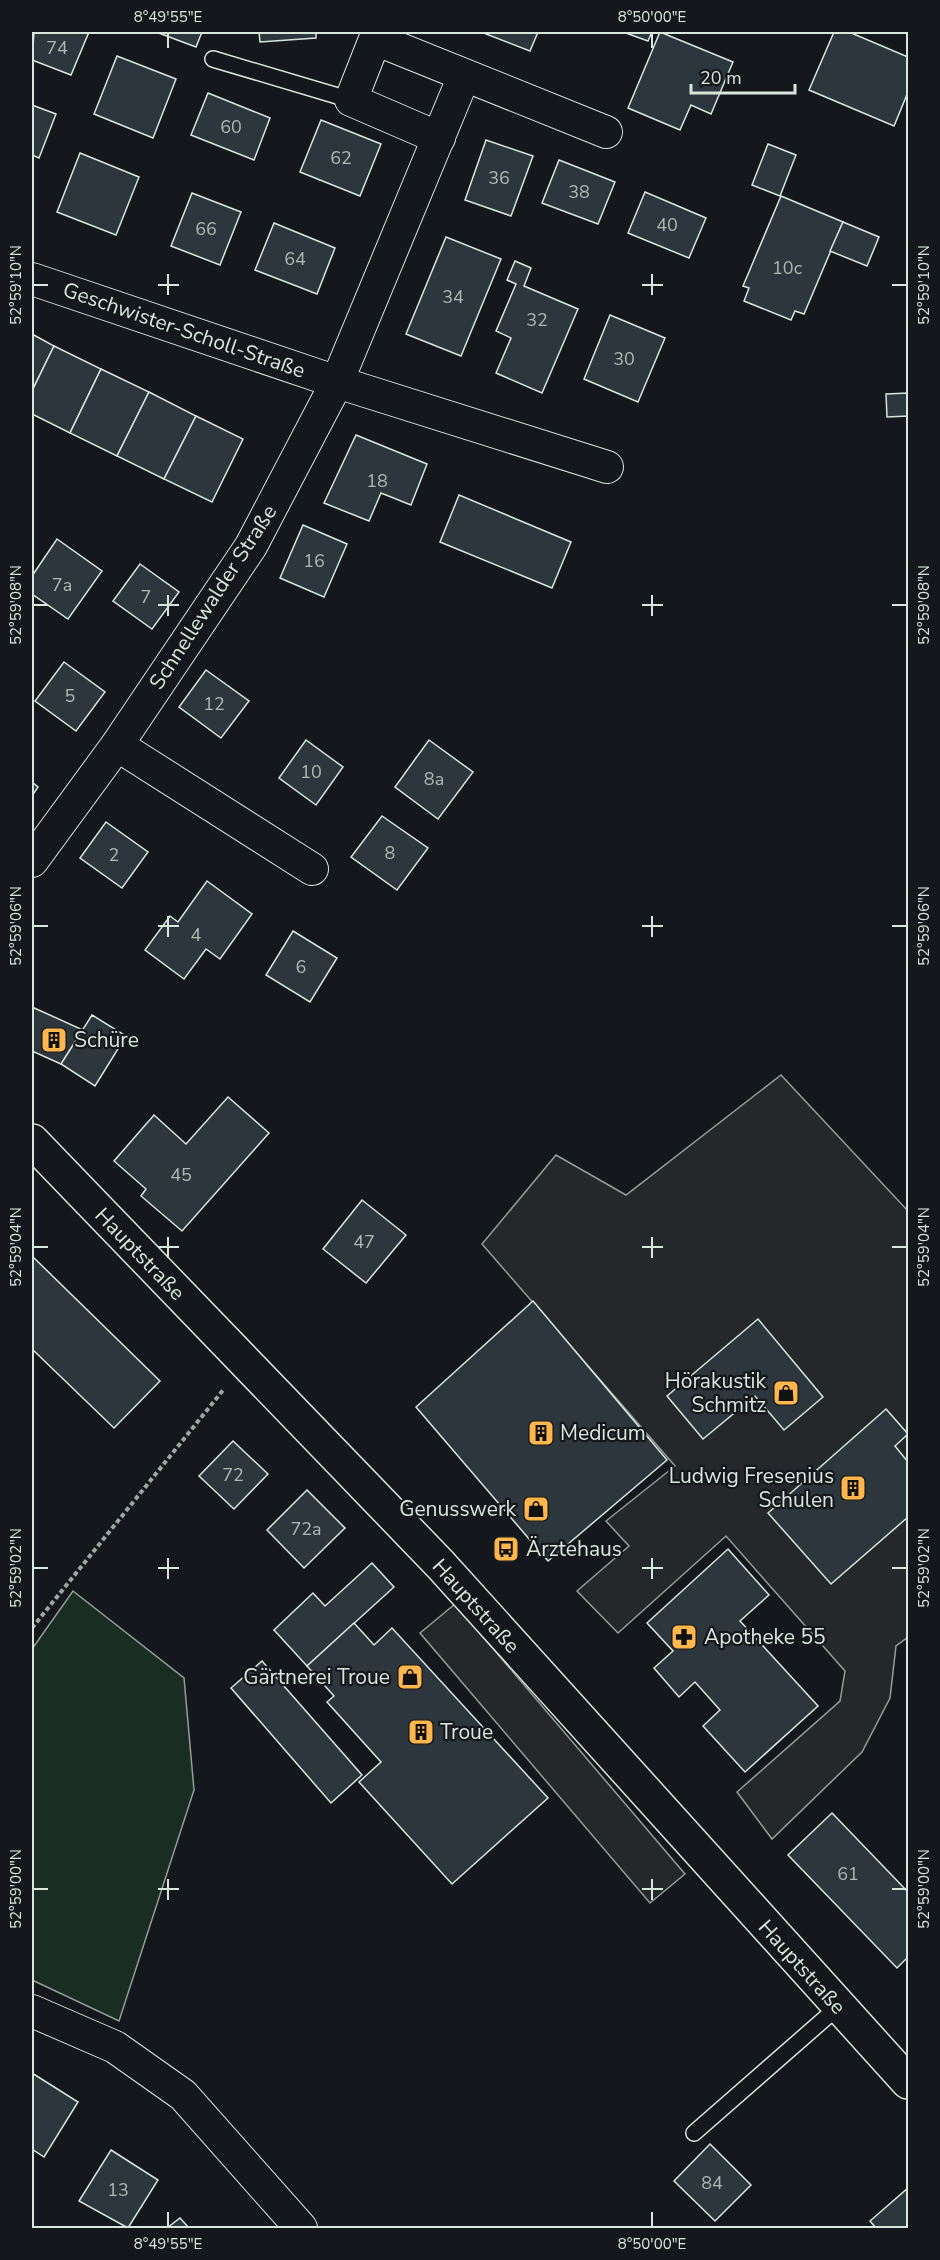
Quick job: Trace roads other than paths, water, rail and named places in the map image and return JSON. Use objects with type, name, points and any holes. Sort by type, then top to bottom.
[{"type":"main road","name":"Hauptstraße","points":[[32,1141],[440,1564],[838,2007],[909,2082]]},
{"type":"street","points":[[439,138],[351,100],[375,39],[606,132]]},
{"type":"street","points":[[337,382],[464,76]]},
{"type":"street","name":"Geschwister-Scholl-Straße","points":[[32,279],[337,382],[607,466]]},
{"type":"street","name":"Schnellewalder Straße","points":[[32,861],[117,745],[251,546],[337,382]]},
{"type":"street","points":[[117,745],[312,869]]},
{"type":"street","points":[[32,2012],[115,2047],[183,2095],[301,2229]]},
{"type":"lane","points":[[213,59],[351,100]]},
{"type":"lane","points":[[694,2133],[838,2007]]},
{"type":"place","name":"Schüre","points":[[54,1040]]},
{"type":"place","name":"Hörakustik Schmitz","points":[[786,1393]]},
{"type":"place","name":"Medicum","points":[[541,1433]]},
{"type":"place","name":"Ludwig Fresenius Schulen","points":[[853,1488]]},
{"type":"place","name":"Genusswerk","points":[[536,1509]]},
{"type":"place","name":"Ärztehaus","points":[[506,1549]]},
{"type":"place","name":"Apotheke 55","points":[[684,1637]]},
{"type":"place","name":"Gärtnerei Troue","points":[[410,1677]]},
{"type":"place","name":"Troue","points":[[421,1732]]}]
